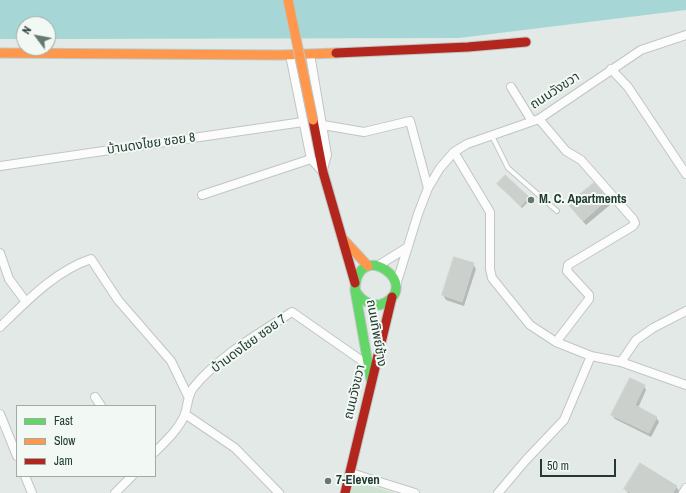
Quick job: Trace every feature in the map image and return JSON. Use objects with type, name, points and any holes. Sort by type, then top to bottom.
[{"type":"street","name":"ถนนทิพย์ช้าง","points":[[288,0],[323,172],[355,286],[371,380]]},
{"type":"street","name":"ถนนวังขวา","points":[[408,247],[428,188],[440,168],[454,152],[467,144],[536,120],[640,50],[686,35]]},
{"type":"street","points":[[0,53],[290,55],[468,47],[526,42]]},
{"type":"street","points":[[310,54],[327,155],[323,172]]},
{"type":"street","points":[[290,55],[311,159],[323,172]]},
{"type":"street","points":[[611,69],[628,87],[686,174]]},
{"type":"street","points":[[511,87],[536,120],[566,151],[581,160],[633,218],[635,223],[633,226],[568,265],[567,271],[589,295],[588,299],[556,342]]},
{"type":"street","points":[[323,125],[364,132],[410,121],[428,188]]},
{"type":"street","name":"บ้านดงไชย ซอย 8","points":[[0,166],[303,122]]},
{"type":"street","points":[[454,152],[490,212],[490,269],[492,278],[530,325],[556,342],[592,356],[621,362],[686,386]]},
{"type":"street","points":[[202,195],[311,159]]},
{"type":"street","points":[[341,237],[368,266]]},
{"type":"street","points":[[408,247],[392,297],[387,302],[374,305],[362,301],[355,286],[361,270],[368,266],[379,265],[408,247]]},
{"type":"street","points":[[0,253],[9,279],[26,302]]},
{"type":"street","points":[[0,327],[46,285],[67,270],[91,259],[118,300],[171,361],[188,396],[185,414],[177,429],[156,451]]},
{"type":"street","points":[[379,265],[392,273],[395,280],[395,288]]},
{"type":"street","name":"ถนนวังขวา","points":[[345,493],[392,297]]},
{"type":"street","points":[[621,362],[636,340],[654,328],[686,311]]},
{"type":"street","name":"บ้านดงไชย ซอย 7","points":[[188,396],[220,361],[292,312],[368,365]]},
{"type":"street","points":[[498,493],[526,460],[564,420],[592,356]]},
{"type":"street","points":[[95,398],[100,405]]},
{"type":"street","points":[[0,414],[16,454]]},
{"type":"street","points":[[185,414],[235,448],[279,493]]},
{"type":"street","points":[[351,473],[415,493]]},
{"type":"street","points":[[25,477],[32,493]]},
{"type":"street","points":[[115,493],[131,477]]},
{"type":"street","points":[[683,493],[686,488]]},
{"type":"lane","points":[[492,136],[508,168],[557,211]]},
{"type":"green space","points":[[354,481],[394,493],[351,493]]},
{"type":"water","points":[[0,0],[686,0],[686,10],[459,38],[56,39],[56,16],[16,16],[16,39],[0,39]]},
{"type":"building","points":[[505,175],[529,197],[521,206],[497,184]]},
{"type":"building","points":[[594,183],[608,199],[583,221],[568,204]]},
{"type":"building","points":[[454,257],[474,263],[462,302],[442,295]]},
{"type":"building","points":[[630,378],[645,385],[635,405],[657,417],[649,433],[611,415]]},
{"type":"building","points":[[640,463],[677,486],[673,493],[631,493],[624,489]]},
{"type":"traffic: fast","points":[[355,290],[365,301],[380,305],[393,297],[396,287],[393,278],[386,270],[376,266],[366,267],[359,274],[355,290],[371,380]]},
{"type":"traffic: slow","points":[[288,0],[313,120]]},
{"type":"traffic: slow","points":[[0,53],[281,55],[336,53]]},
{"type":"traffic: slow","points":[[343,239],[368,266]]},
{"type":"traffic: jam","points":[[336,53],[468,47],[526,42]]},
{"type":"traffic: jam","points":[[313,120],[323,172],[355,283]]},
{"type":"traffic: jam","points":[[345,493],[392,297]]},
{"type":"place","name":"M. C. Apartments","points":[[531,200]]},
{"type":"place","name":"7-Eleven","points":[[328,481]]}]
